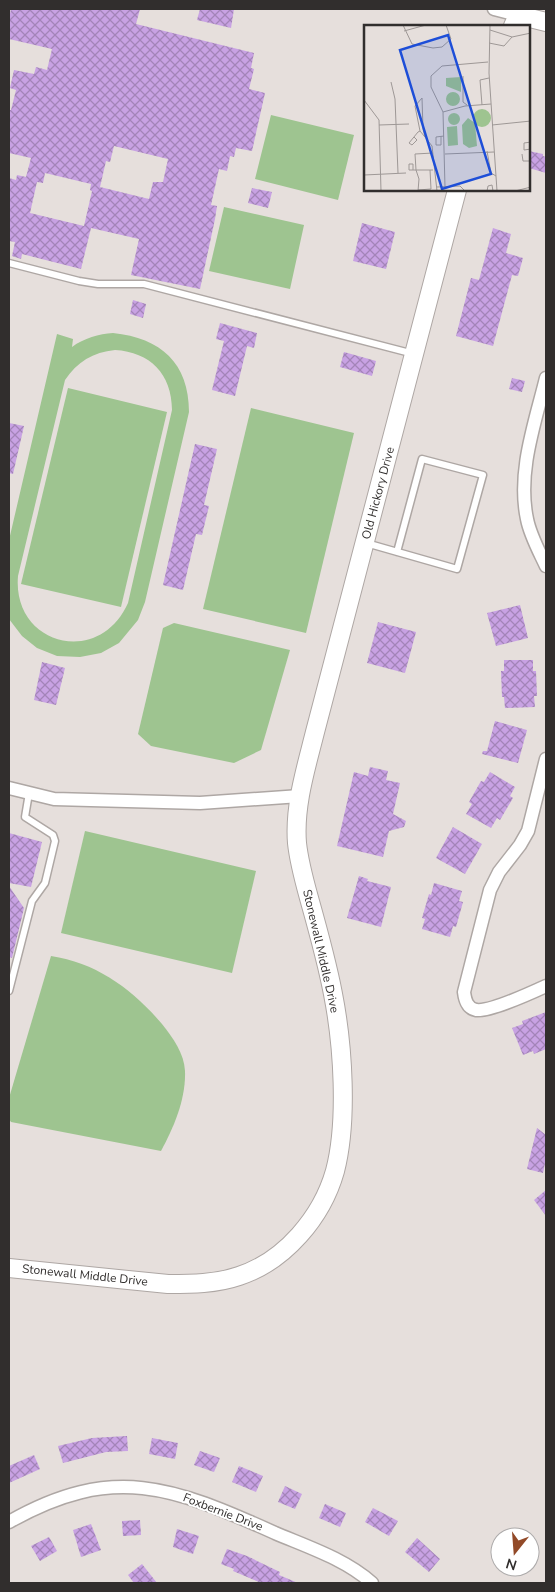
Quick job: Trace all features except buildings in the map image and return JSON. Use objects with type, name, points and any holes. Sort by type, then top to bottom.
[{"type":"street","points":[[494,9],[515,20],[546,22]]},
{"type":"street","name":"Old Hickory Drive","points":[[300,796],[456,191]]},
{"type":"street","points":[[546,378],[543,408],[527,459],[524,498],[527,520],[536,547],[546,566]]},
{"type":"street","points":[[546,759],[528,831],[520,845],[499,872],[490,890],[464,992],[465,1000],[469,1006],[474,1010],[482,1010],[546,986]]},
{"type":"street","points":[[9,788],[54,799],[200,803],[300,796]]},
{"type":"street","name":"Stonewall Middle Drive","points":[[9,1268],[168,1284],[194,1284],[219,1281],[239,1276],[281,1253],[298,1238],[311,1221],[327,1192],[335,1171],[342,1099],[338,1029],[333,995],[297,844],[296,820],[300,796]]},
{"type":"street","name":"Foxbernie Drive","points":[[9,1522],[55,1500],[84,1491],[106,1487],[152,1489],[200,1501],[238,1516],[343,1563],[372,1583]]},
{"type":"lane","points":[[9,263],[98,284],[144,284],[415,355]]},
{"type":"lane","points":[[365,543],[457,569],[483,475],[422,459],[397,552]]},
{"type":"lane","points":[[9,991],[32,901],[45,883],[55,841],[52,835],[25,817],[29,793]]},
{"type":"green space","points":[[271,115],[354,135],[338,200],[255,179]]},
{"type":"green space","points":[[224,207],[304,225],[290,289],[209,271]]},
{"type":"green space","points":[[113,333],[145,341],[158,347],[169,356],[178,367],[184,380],[188,395],[189,412],[145,602],[138,620],[119,643],[101,653],[80,657],[57,656],[37,648],[22,636],[9,619],[9,540],[57,334],[73,339],[72,347],[97,335]],"holes":[[[107,351],[139,355],[157,367],[168,386],[172,410],[128,603],[115,623],[98,636],[79,641],[60,640],[43,632],[29,618],[20,600],[18,576],[65,380],[86,359]]]},
{"type":"green space","points":[[68,388],[167,412],[121,607],[21,584]]},
{"type":"green space","points":[[251,408],[354,433],[306,633],[203,609]]},
{"type":"green space","points":[[174,623],[290,650],[261,750],[234,763],[151,746],[138,734],[163,628]]},
{"type":"green space","points":[[85,831],[256,871],[232,973],[61,933]]},
{"type":"green space","points":[[51,956],[68,959],[98,971],[126,989],[151,1011],[177,1046],[183,1058],[185,1081],[175,1123],[161,1151],[11,1122],[9,1119],[9,1098]]}]
